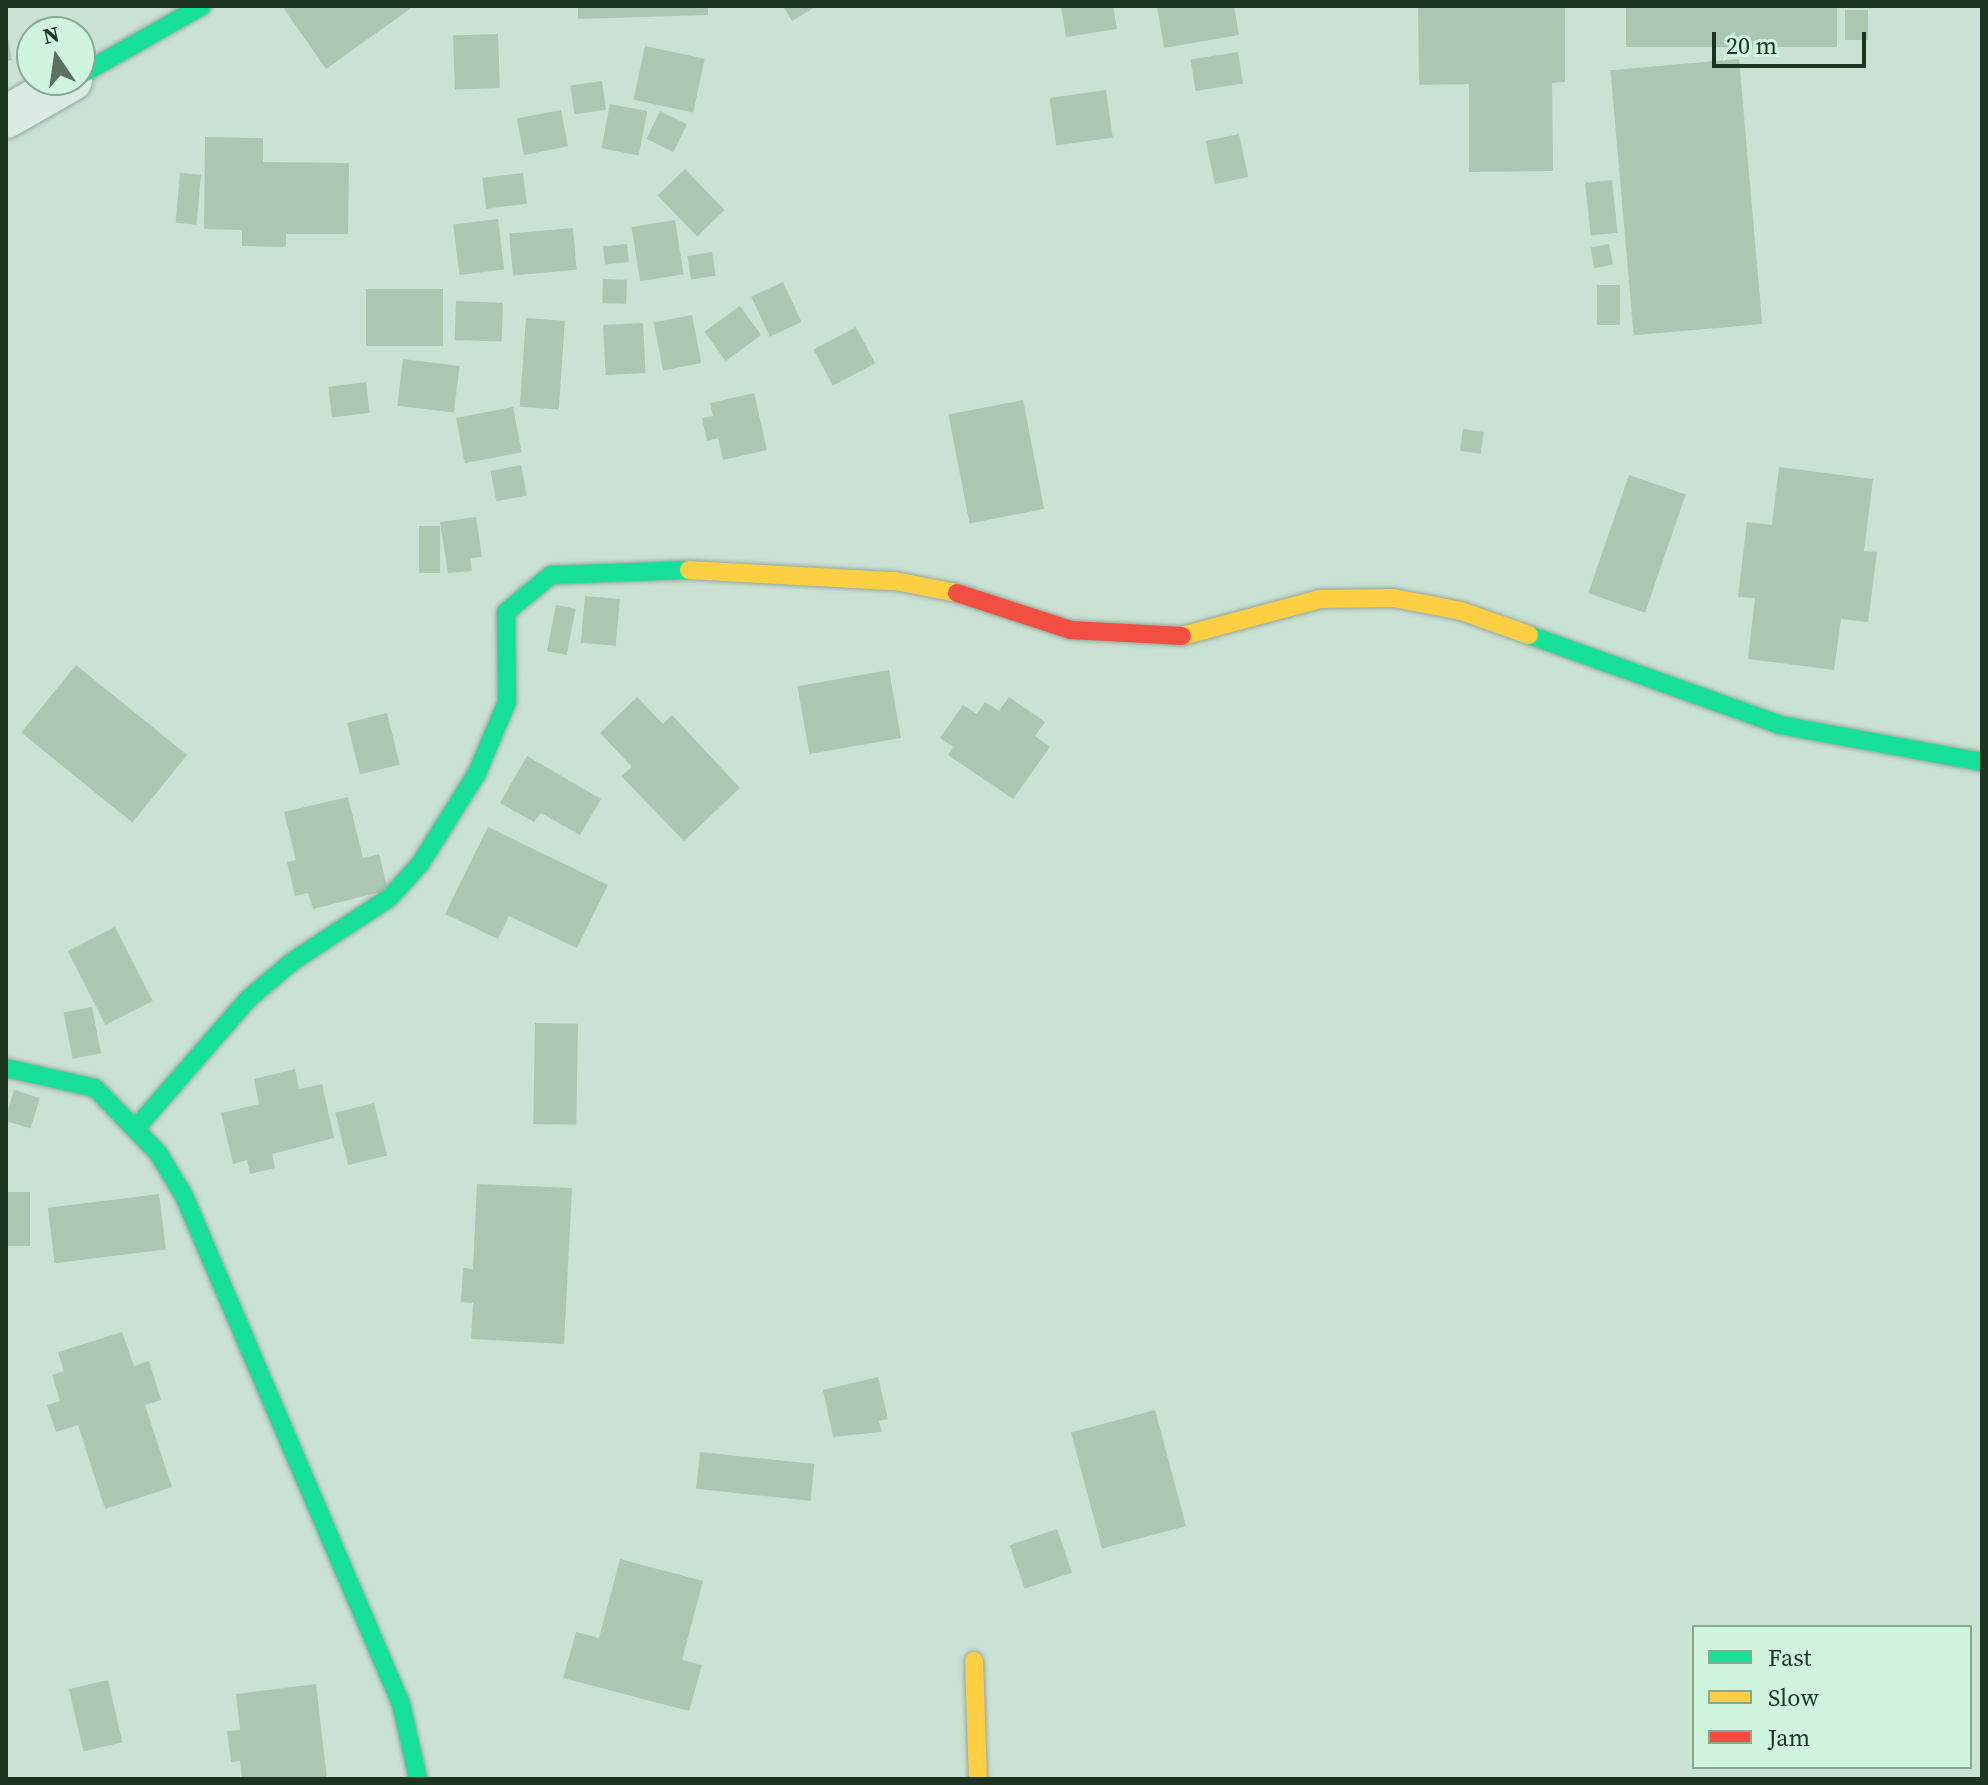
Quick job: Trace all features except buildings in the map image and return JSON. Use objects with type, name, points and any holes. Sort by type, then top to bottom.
[{"type":"street","points":[[96,66],[202,6]]},
{"type":"street","points":[[6,117],[43,96]]},
{"type":"street","points":[[136,1128],[248,999],[293,961],[389,898],[420,864],[477,773],[507,702],[506,612],[551,575],[658,568],[895,581],[970,596],[1071,630],[1171,639],[1320,599],[1393,598],[1461,611],[1780,725],[1982,762]]},
{"type":"street","points":[[6,1068],[95,1088],[136,1128],[184,1196],[268,1385],[401,1704],[418,1779]]},
{"type":"street","points":[[974,1661],[978,1779]]},
{"type":"traffic: fast","points":[[96,66],[202,6]]},
{"type":"traffic: fast","points":[[136,1128],[248,999],[293,961],[389,898],[420,864],[477,773],[507,702],[506,612],[551,575],[689,570]]},
{"type":"traffic: fast","points":[[1529,635],[1780,725],[1982,762]]},
{"type":"traffic: fast","points":[[6,1068],[95,1088],[158,1153],[184,1196],[401,1704],[418,1779]]},
{"type":"traffic: slow","points":[[689,570],[895,581],[957,593]]},
{"type":"traffic: slow","points":[[1182,636],[1320,599],[1393,598],[1461,611],[1529,635]]},
{"type":"traffic: slow","points":[[974,1661],[978,1779]]},
{"type":"traffic: jam","points":[[957,593],[1071,630],[1182,636]]}]
